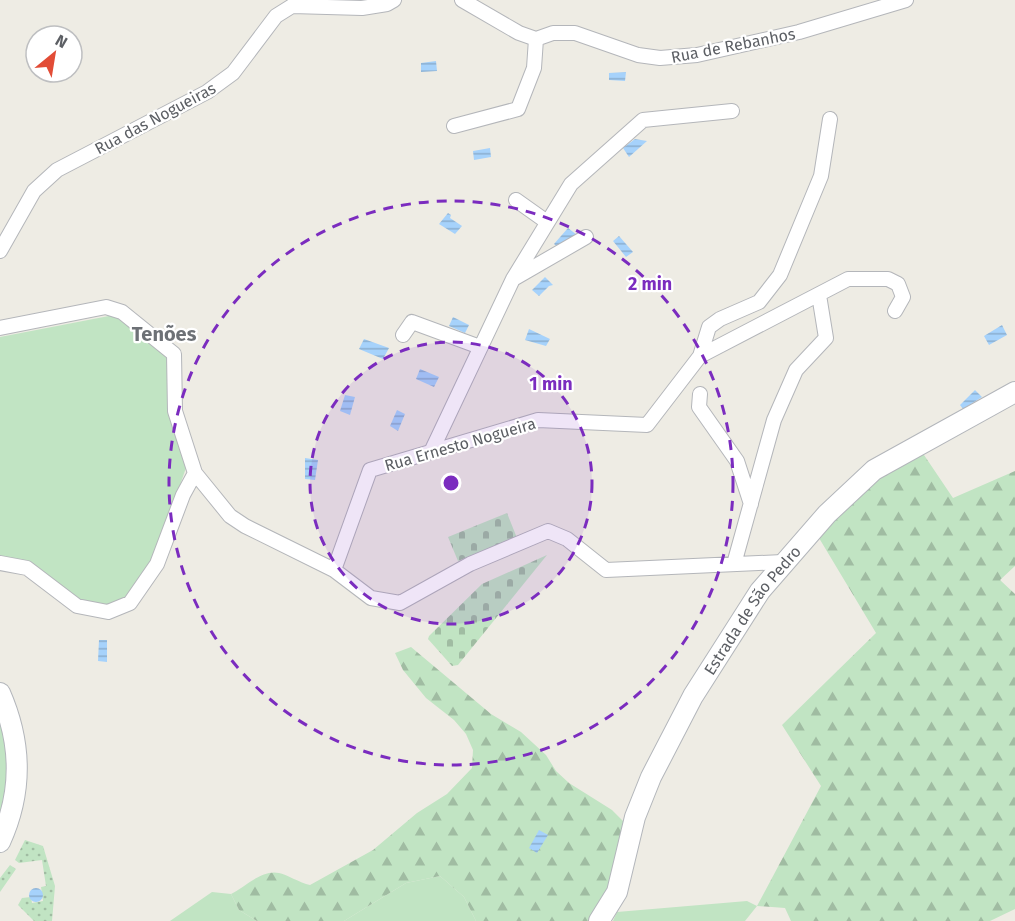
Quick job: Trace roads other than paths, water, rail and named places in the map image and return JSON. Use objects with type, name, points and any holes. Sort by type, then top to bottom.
[{"type":"street","name":"Rua das Nogueiras","points":[[0,251],[34,191],[57,170],[207,92],[233,73],[276,16],[292,6],[362,8],[387,4],[394,0]]},
{"type":"street","points":[[454,126],[518,109],[534,68],[536,39],[519,33],[462,0]]},
{"type":"street","name":"Rua de Rebanhos","points":[[536,39],[553,33],[575,33],[638,54],[660,58],[697,55],[799,32],[906,0]]},
{"type":"street","points":[[431,452],[513,279],[571,184],[643,120],[732,111]]},
{"type":"street","points":[[699,356],[709,327],[720,318],[759,302],[780,275],[821,176],[830,119]]},
{"type":"street","points":[[516,200],[547,222]]},
{"type":"street","points":[[513,279],[586,237]]},
{"type":"street","name":"Rua Ernesto Nogueira","points":[[334,570],[370,470],[538,420],[647,425],[699,356],[848,279],[888,279],[898,284],[903,297],[895,311]]},
{"type":"street","points":[[734,564],[774,420],[796,370],[826,338],[819,295]]},
{"type":"street","points":[[0,328],[106,307],[122,312],[174,354],[175,411],[195,473],[230,516],[245,526],[334,570],[371,598],[400,603],[470,564],[548,531],[567,539],[606,570],[783,562]]},
{"type":"street","points":[[403,334],[412,322],[480,347]]},
{"type":"street","name":"Estrada de São Pedro","points":[[599,921],[617,892],[635,817],[672,736],[693,696],[740,619],[783,562],[827,514],[874,470],[1015,392]]},
{"type":"street","points":[[700,394],[699,407],[737,461],[751,504]]},
{"type":"street","points":[[0,563],[27,568],[77,606],[108,612],[130,603],[157,564],[183,495],[195,473]]},
{"type":"street","points":[[0,693],[14,734],[18,787],[10,822],[0,842]]},
{"type":"water","points":[[436,61],[437,71],[421,72],[421,63]]},
{"type":"water","points":[[626,72],[625,81],[609,80],[609,73]]},
{"type":"water","points":[[635,139],[647,141],[629,157],[623,148]]},
{"type":"water","points":[[490,148],[491,157],[474,160],[473,151]]},
{"type":"water","points":[[448,213],[451,215],[450,218],[462,226],[455,234],[439,224]]},
{"type":"water","points":[[568,228],[577,235],[560,249],[554,244]]},
{"type":"water","points":[[619,236],[633,252],[626,257],[613,241]]},
{"type":"water","points":[[545,277],[553,285],[539,296],[532,290]]},
{"type":"water","points":[[453,317],[469,325],[465,333],[449,326]]},
{"type":"water","points":[[1002,325],[1007,335],[989,345],[984,336]]},
{"type":"water","points":[[529,329],[550,339],[546,346],[525,340]]},
{"type":"water","points":[[364,339],[389,348],[383,359],[359,349]]},
{"type":"water","points":[[420,369],[439,377],[434,387],[416,379]]},
{"type":"water","points":[[975,390],[982,397],[963,409],[960,405]]},
{"type":"water","points":[[345,395],[355,397],[350,415],[340,411]]},
{"type":"water","points":[[397,410],[405,414],[398,431],[390,426]]},
{"type":"water","points":[[305,458],[318,460],[315,480],[305,479]]},
{"type":"water","points":[[99,640],[107,640],[107,662],[98,661]]},
{"type":"water","points":[[539,830],[548,835],[537,853],[529,848]]},
{"type":"water","points":[[33,888],[39,888],[43,895],[39,902],[33,902],[29,898],[29,892]]},
{"type":"district","name":"Tenões","points":[[164,334]]}]
